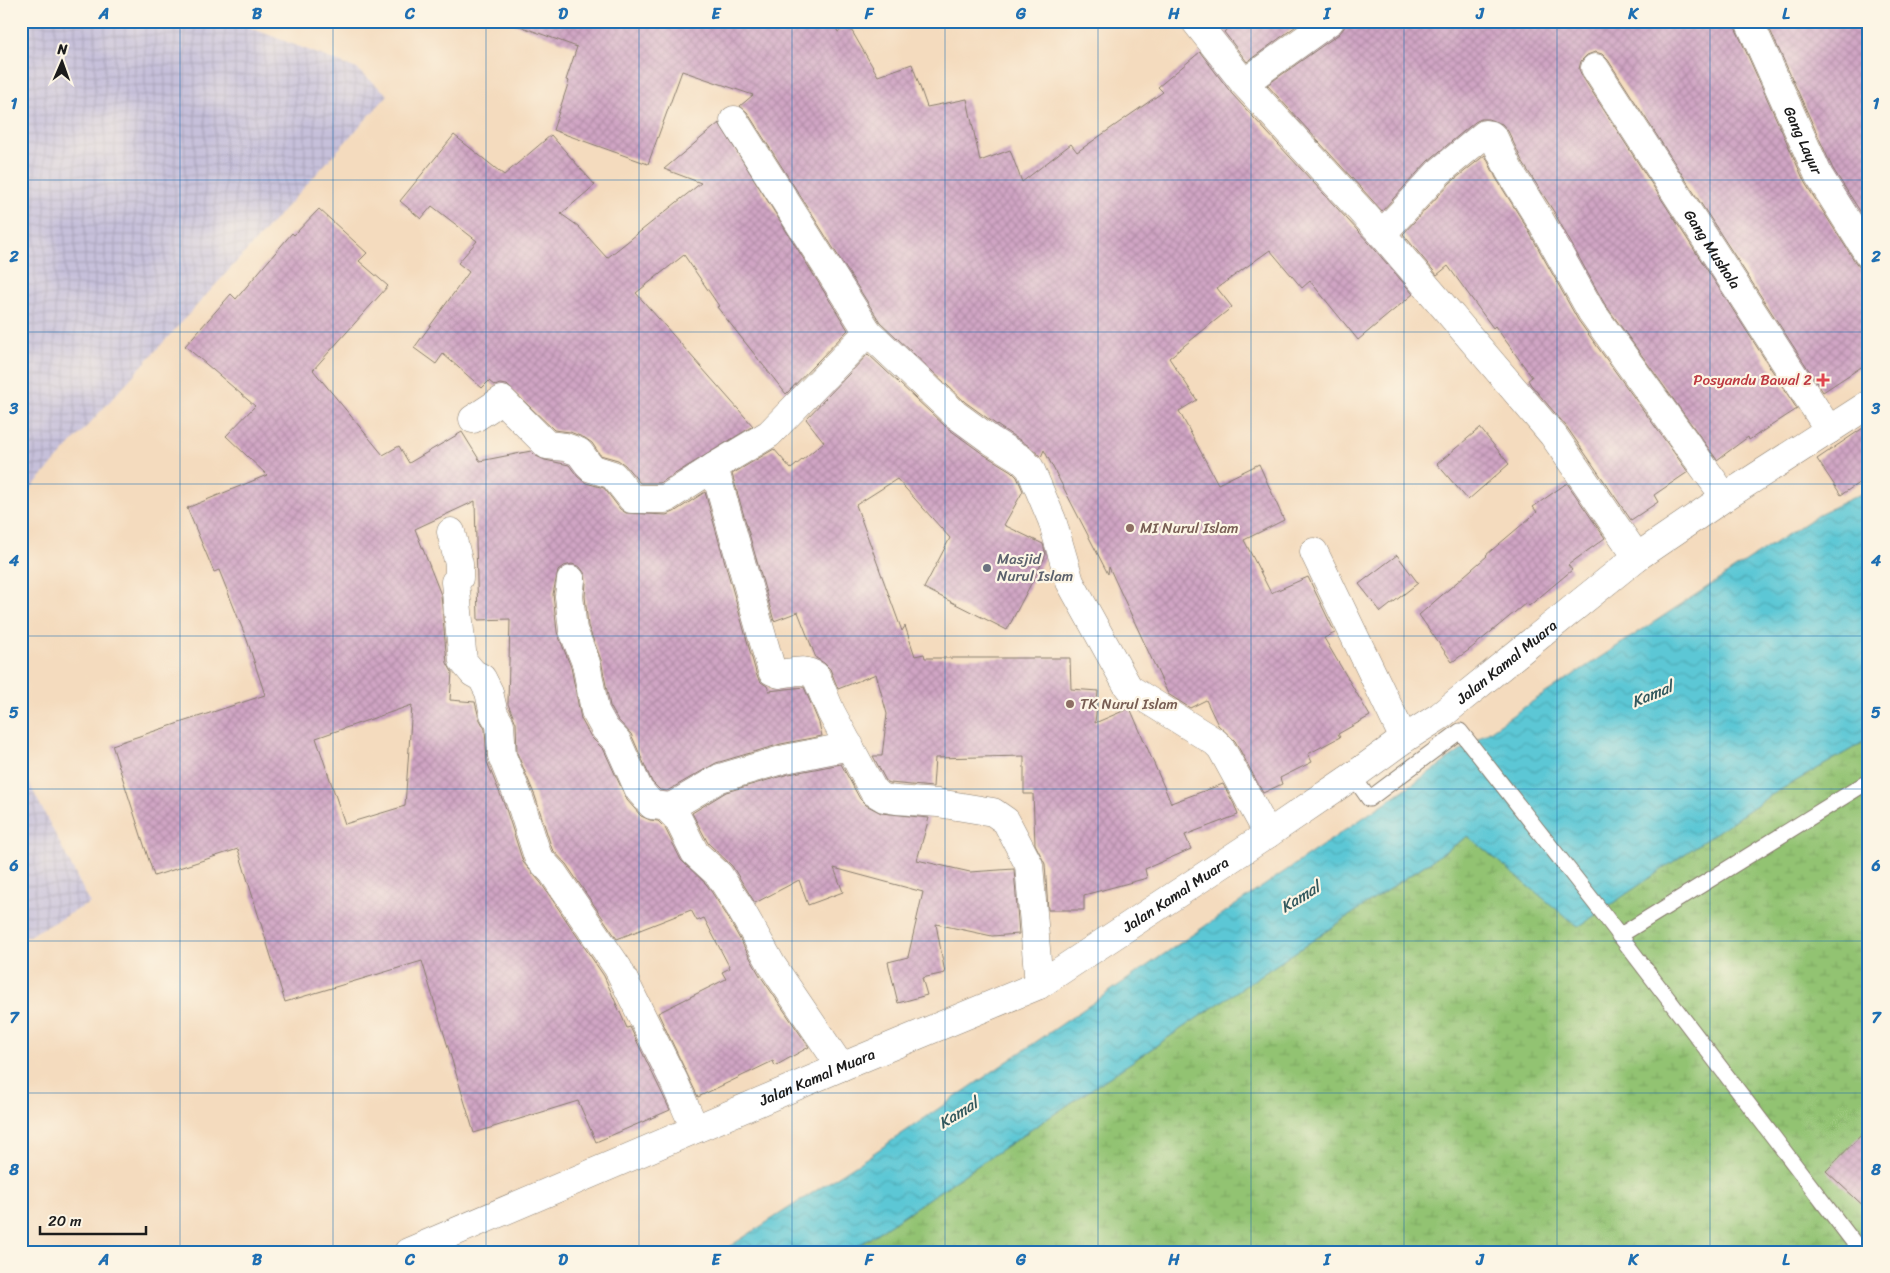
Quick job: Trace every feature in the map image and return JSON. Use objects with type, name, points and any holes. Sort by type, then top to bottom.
[{"type":"street","points":[[1195,21],[1244,83],[1382,234],[1553,435],[1637,557]]},
{"type":"street","points":[[1244,83],[1330,21]]},
{"type":"street","name":"Gang Layur","points":[[1749,21],[1820,176],[1869,255]]},
{"type":"street","name":"Gang Mushola","points":[[1596,68],[1829,430]]},
{"type":"street","points":[[734,120],[868,332],[955,414],[1021,459],[1030,468],[1052,520],[1070,582],[1127,685],[1130,689],[1215,742],[1224,751],[1268,834]]},
{"type":"street","points":[[1382,234],[1439,172],[1485,134],[1491,134],[1509,170],[1540,220],[1590,311],[1725,497]]},
{"type":"street","points":[[474,418],[502,400],[547,444],[565,447],[578,452],[592,468],[613,475],[632,498],[665,499],[769,434],[868,332]]},
{"type":"street","name":"Jalan Kamal Muara","points":[[408,1252],[694,1129],[1039,985],[1268,834],[1440,716],[1637,557],[1725,497],[1869,404]]},
{"type":"street","points":[[714,467],[772,670],[778,674],[800,670],[811,672],[816,676],[831,712],[874,792],[884,798],[945,804],[993,812],[1006,821],[1029,865],[1039,985]]},
{"type":"street","points":[[451,532],[459,564],[459,578],[455,582],[463,662],[473,673],[482,678],[488,692],[494,714],[500,724],[502,756],[520,801],[538,857],[553,873],[618,968],[673,1079],[694,1129]]},
{"type":"street","points":[[1314,552],[1404,739]]},
{"type":"street","points":[[570,580],[569,596],[574,630],[586,663],[595,711],[605,729],[616,741],[639,790],[652,805],[671,806],[720,778],[785,760],[850,746]]},
{"type":"street","points":[[671,806],[670,811],[678,819],[695,852],[719,875],[739,906],[772,965],[841,1067]]},
{"type":"lane","points":[[1353,776],[1369,799],[1460,732],[1605,916],[1861,1252]]},
{"type":"lane","points":[[1619,936],[1869,781]]},
{"type":"shaded area","points":[[21,21],[233,21],[357,69],[388,95],[21,499]]},
{"type":"shaded area","points":[[21,767],[90,903],[21,940]]},
{"type":"green space","points":[[1869,739],[1869,1252],[849,1252],[1468,836],[1578,927],[1768,797]]},
{"type":"water","name":"Kamal","points":[[1869,490],[1869,739],[1768,797],[1578,927],[1468,836],[849,1252],[721,1252],[868,1157],[1532,702],[1819,514]]},
{"type":"building","points":[[515,21],[832,21],[838,32],[849,26],[878,76],[912,64],[927,107],[967,99],[980,161],[1010,150],[1022,182],[1071,144],[1077,152],[1163,92],[1158,87],[1200,52],[1232,94],[1370,244],[1413,294],[1358,340],[1310,281],[1302,288],[1270,250],[1217,288],[1232,307],[1169,358],[1197,400],[1179,411],[1218,484],[1259,464],[1284,520],[1244,540],[1271,593],[1308,577],[1335,633],[1324,638],[1370,716],[1338,734],[1340,737],[1308,754],[1312,762],[1280,778],[1282,784],[1263,793],[1235,741],[1218,725],[1206,700],[1190,708],[1168,694],[1109,567],[1108,574],[1044,450],[1041,457],[1029,446],[965,402],[880,322],[747,112],[740,106],[753,95],[682,71],[648,164],[553,130],[569,81],[566,80],[577,47],[514,24]]},
{"type":"building","points":[[1237,21],[1303,21],[1247,62],[1224,32]]},
{"type":"building","points":[[1345,21],[1734,21],[1805,183],[1856,263],[1861,269],[1869,272],[1869,362],[1823,392],[1608,60],[1602,54],[1595,52],[1587,55],[1581,61],[1579,69],[1582,76],[1797,409],[1749,440],[1748,437],[1717,460],[1604,303],[1554,212],[1523,163],[1508,131],[1502,124],[1488,119],[1481,119],[1475,122],[1428,161],[1382,211],[1267,85],[1339,34],[1344,28]]},
{"type":"building","points":[[1766,21],[1869,21],[1869,225],[1833,169]]},
{"type":"building","points":[[719,123],[848,330],[786,394],[717,307],[719,306],[684,255],[636,293],[753,426],[660,483],[640,483],[625,465],[618,460],[600,455],[592,443],[585,438],[570,432],[554,430],[507,385],[500,384],[495,386],[489,381],[482,388],[443,354],[436,364],[414,348],[469,272],[458,263],[477,241],[432,206],[421,219],[400,201],[454,135],[504,175],[551,135],[595,185],[561,214],[578,226],[607,258],[701,183],[664,169]]},
{"type":"building","points":[[1485,155],[1496,178],[1527,228],[1578,320],[1688,472],[1654,495],[1658,502],[1631,520],[1566,426],[1531,385],[1528,380],[1532,377],[1495,326],[1493,328],[1448,266],[1437,275],[1403,234],[1450,183]]},
{"type":"building","points":[[319,209],[367,253],[359,261],[388,286],[313,370],[383,455],[399,446],[409,463],[462,432],[480,461],[531,451],[536,456],[545,460],[569,465],[578,477],[586,483],[604,488],[620,509],[626,513],[666,515],[705,492],[757,676],[767,686],[769,691],[804,687],[819,723],[822,736],[781,744],[716,763],[667,791],[660,790],[652,782],[631,734],[618,720],[610,706],[601,660],[588,626],[585,574],[580,567],[572,564],[564,566],[558,571],[553,594],[557,632],[571,667],[581,719],[591,737],[604,750],[627,800],[641,816],[658,821],[665,828],[681,860],[707,885],[726,914],[759,974],[809,1047],[775,1066],[773,1061],[698,1097],[658,1013],[726,979],[722,972],[730,968],[704,918],[697,921],[691,910],[617,939],[566,864],[552,849],[535,796],[517,753],[516,723],[508,704],[510,619],[478,620],[475,501],[415,529],[441,595],[447,663],[452,672],[450,700],[475,702],[479,718],[485,729],[487,762],[505,806],[523,862],[541,883],[604,976],[627,1028],[630,1027],[670,1110],[596,1142],[578,1101],[474,1133],[422,961],[285,1002],[238,849],[154,876],[112,745],[265,695],[247,640],[219,570],[214,572],[187,508],[267,475],[226,436],[255,406],[185,346],[231,294],[236,299],[292,233],[294,235]],"holes":[[[412,705],[405,806],[345,824],[316,738]]]},
{"type":"building","points":[[868,354],[946,427],[1017,477],[1023,491],[1004,525],[1043,544],[1046,555],[1007,630],[924,588],[950,538],[897,479],[856,505],[902,631],[905,626],[915,656],[924,654],[925,658],[1070,658],[1071,689],[1098,691],[1095,723],[1130,708],[1171,803],[1223,784],[1234,804],[1238,815],[1185,835],[1191,849],[1145,869],[1147,878],[1084,895],[1084,910],[1048,910],[1045,864],[1035,844],[1033,794],[1024,794],[1024,756],[935,758],[933,787],[886,781],[873,756],[882,756],[887,714],[876,674],[838,689],[830,669],[816,658],[798,612],[774,621],[732,474],[774,449],[791,469],[824,442],[806,419]]},
{"type":"building","points":[[1869,424],[1869,476],[1841,495],[1817,459]]},
{"type":"building","points":[[1480,428],[1509,464],[1468,500],[1437,464]]},
{"type":"building","points":[[1567,483],[1605,538],[1568,565],[1572,570],[1529,606],[1526,603],[1452,662],[1419,615],[1537,512],[1533,507]]},
{"type":"building","points":[[1397,555],[1418,583],[1381,612],[1359,584]]},
{"type":"building","points":[[841,764],[860,799],[866,805],[881,813],[929,818],[917,860],[970,872],[1014,869],[1019,934],[992,936],[936,924],[945,973],[922,978],[927,995],[898,1003],[888,962],[908,957],[923,892],[834,868],[843,892],[808,905],[799,880],[755,903],[732,866],[708,843],[692,813],[726,792],[789,774]]},
{"type":"building","points":[[1869,1127],[1869,1211],[1826,1171]]},
{"type":"place","name":"Posyandu Bawal 2","points":[[1823,380]]},
{"type":"place","name":"MI Nurul Islam","points":[[1130,528]]},
{"type":"place","name":"Masjid Nurul Islam","points":[[987,568]]},
{"type":"place","name":"TK Nurul Islam","points":[[1070,704]]}]
